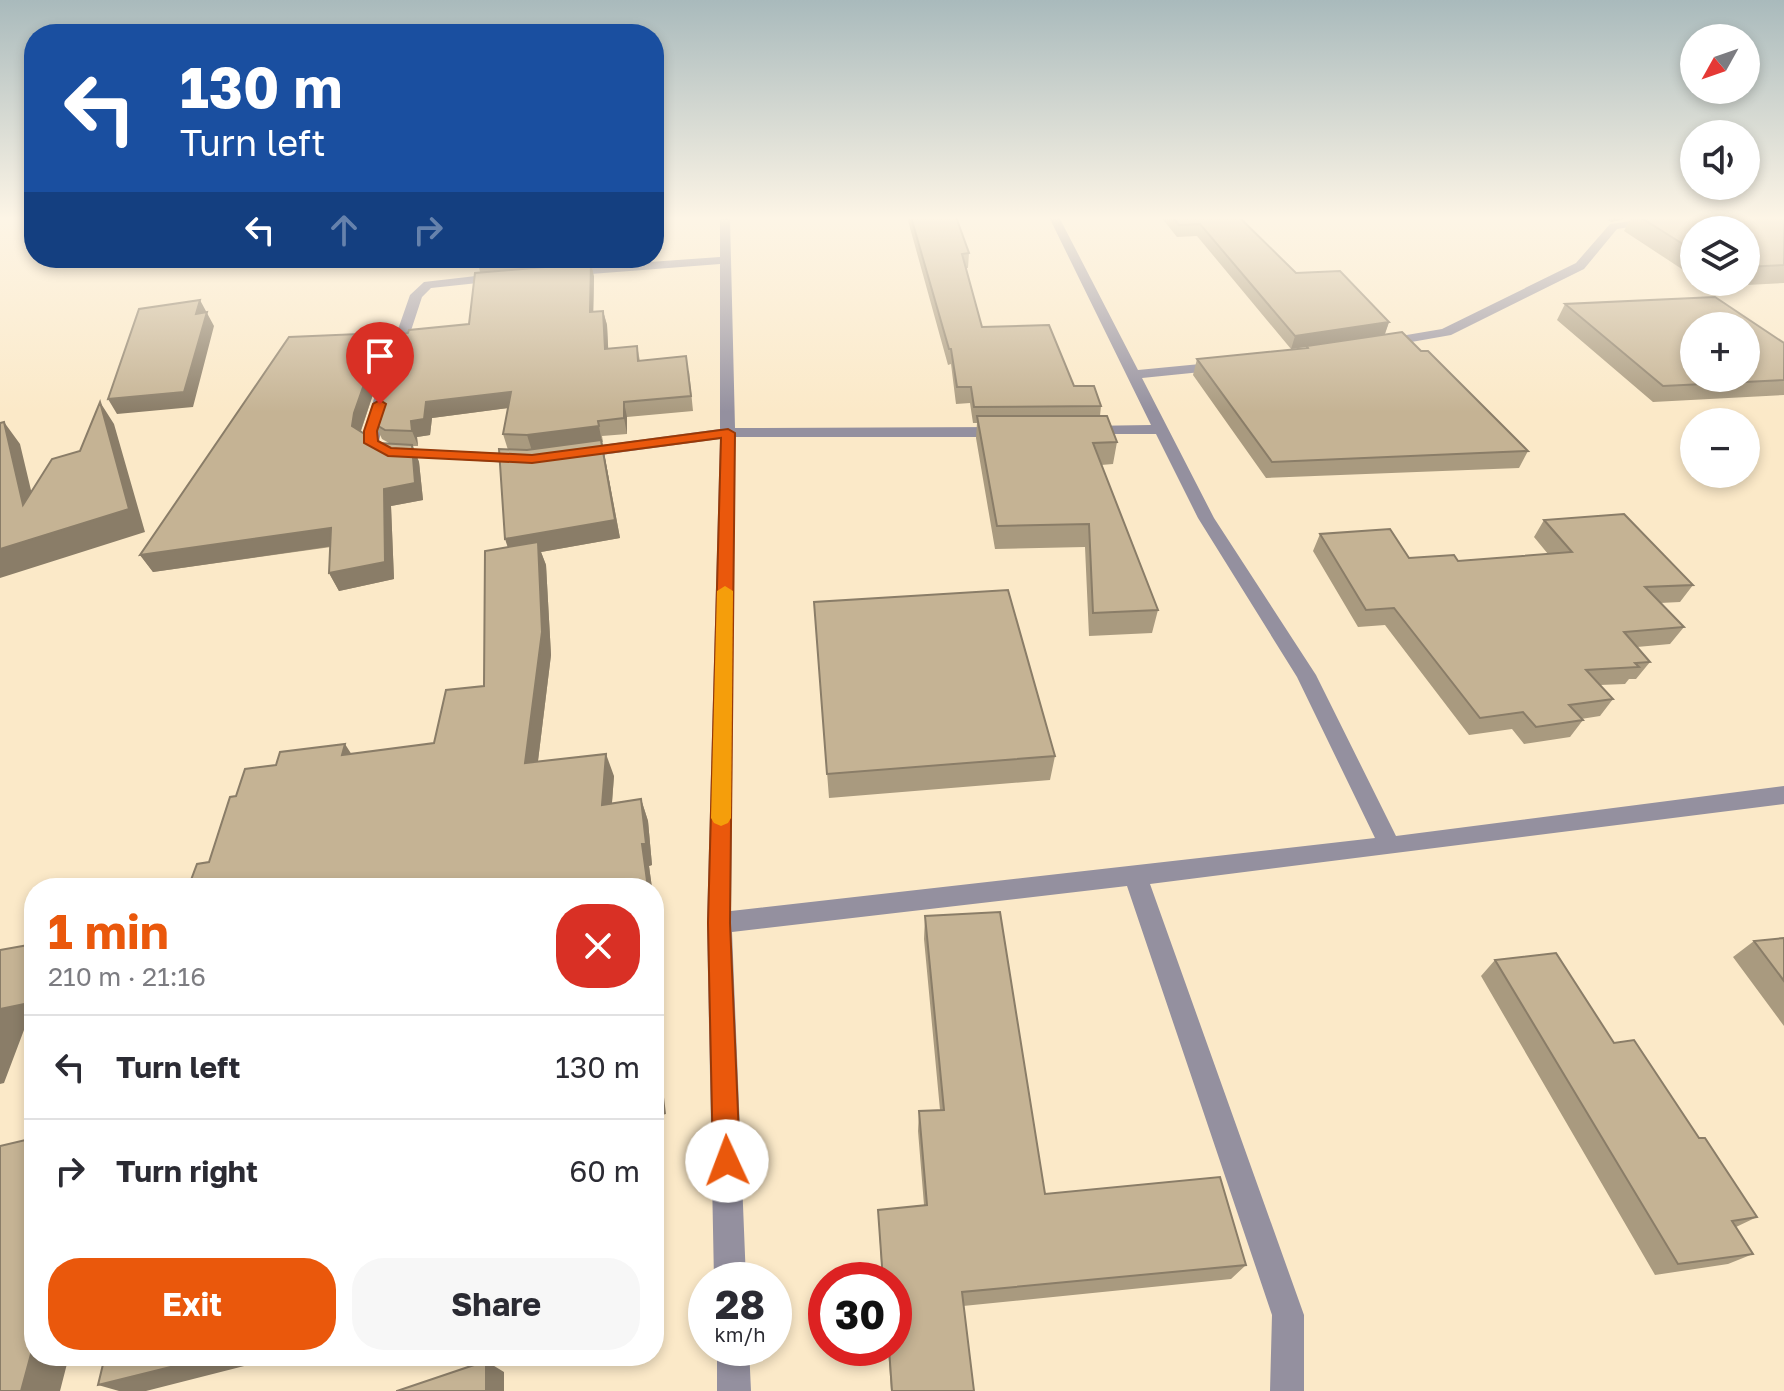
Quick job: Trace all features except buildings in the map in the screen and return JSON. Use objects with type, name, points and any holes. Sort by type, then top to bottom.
[{"type":"street","points":[[446,282],[428,285],[416,295],[371,431],[371,443],[388,452],[532,459],[728,433],[1011,431]]},
{"type":"street","points":[[725,282],[728,433],[719,923],[729,1262]]},
{"type":"street","points":[[1087,282],[1206,518],[1306,675],[1390,846]]},
{"type":"street","points":[[1371,345],[1446,332],[1548,282]]},
{"type":"street","points":[[1135,375],[1229,365]]},
{"type":"street","points":[[1072,430],[1163,429]]},
{"type":"street","points":[[719,923],[1390,846],[1784,795]]},
{"type":"street","points":[[1135,875],[1288,1315],[1287,1391]]},
{"type":"street","points":[[733,1366],[734,1391]]},
{"type":"slow traffic","points":[[721,818],[725,591]]},
{"type":"route","points":[[380,404],[371,431],[371,443],[388,452],[532,459],[728,433],[719,923],[727,1161]]}]
